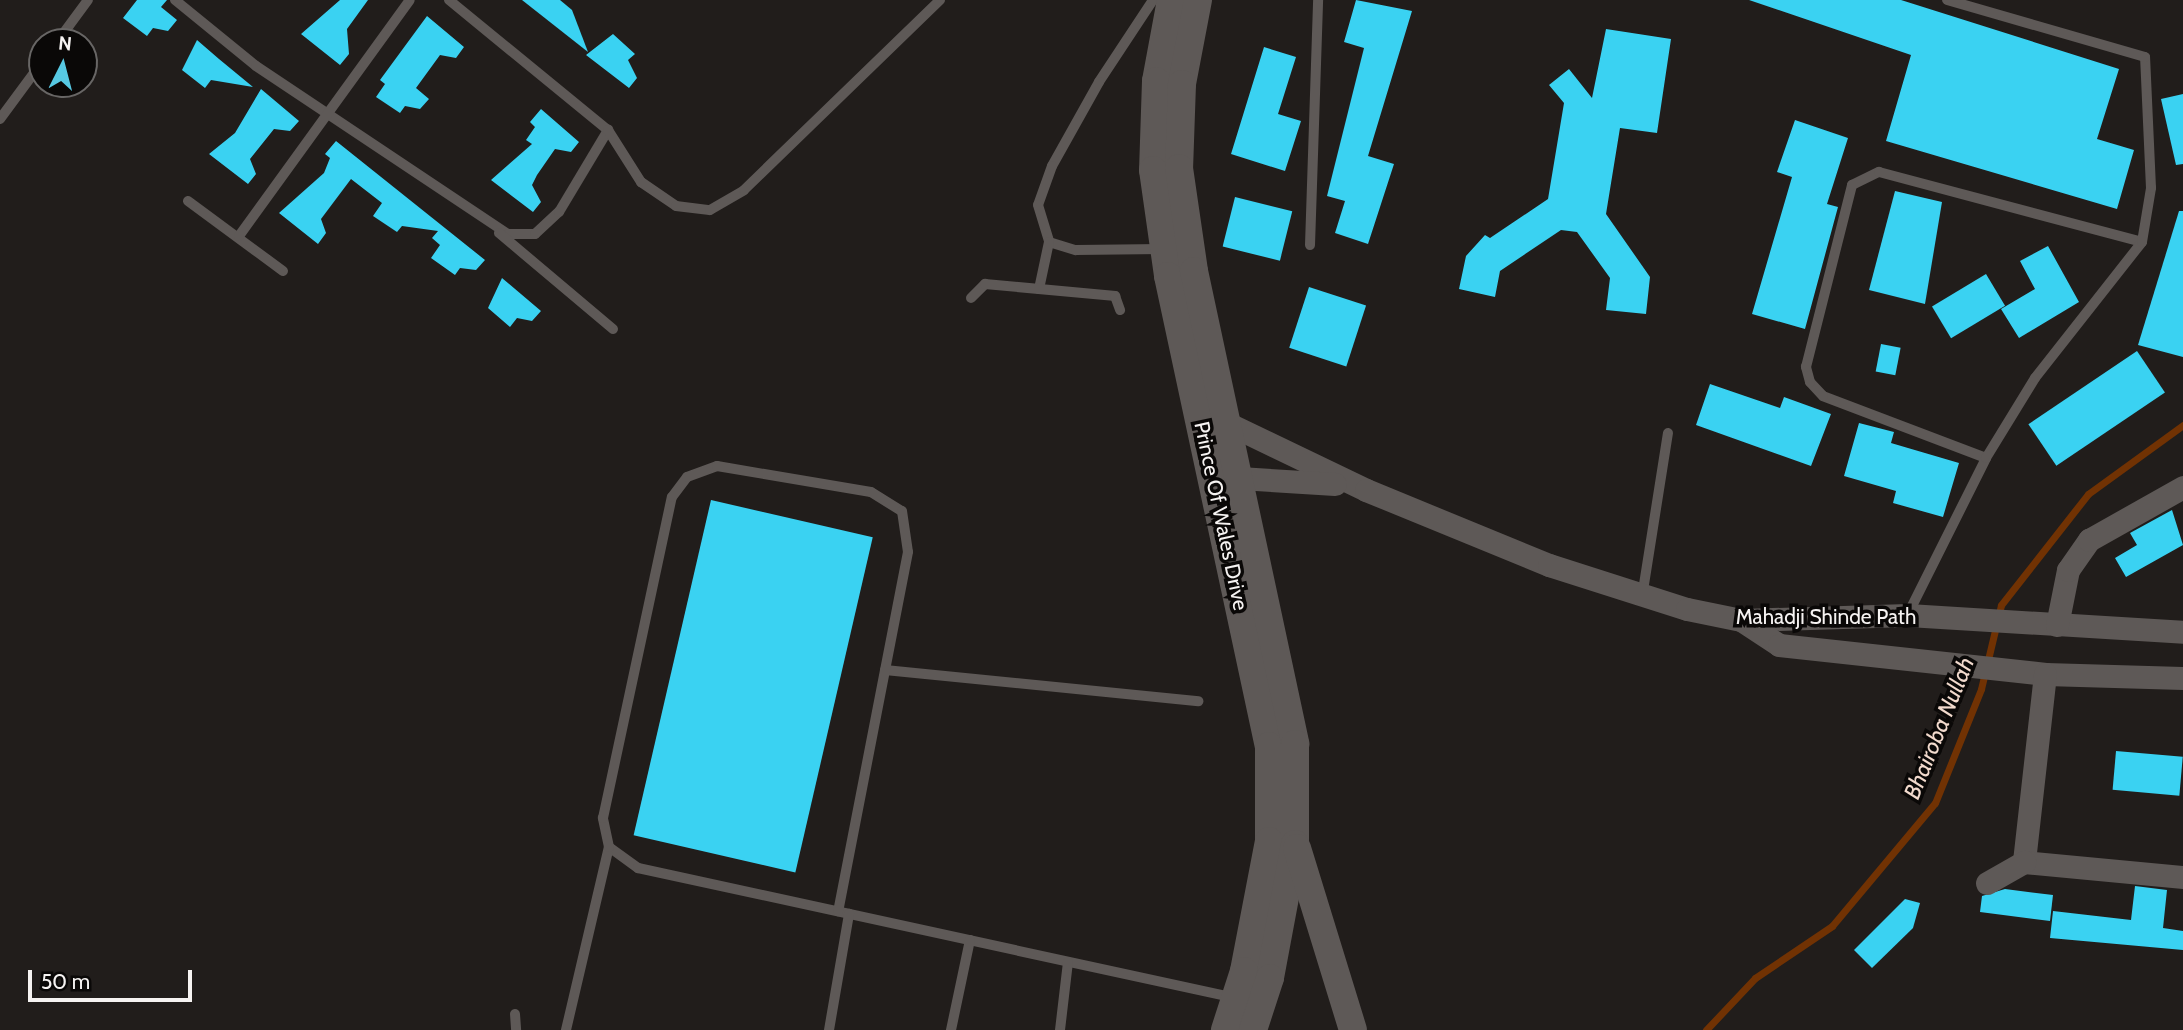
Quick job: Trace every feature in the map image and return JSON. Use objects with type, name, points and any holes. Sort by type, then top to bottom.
[{"type":"street","name":"Prince Of Wales Drive","points":[[1171,0],[1156,81],[1153,170],[1164,248],[1215,426],[1295,744],[1282,842],[1250,1011],[1225,1030]]},
{"type":"street","name":"Prince Of Wales Drive","points":[[1198,0],[1182,84],[1179,168],[1215,426]]},
{"type":"street","name":"Mahadji Shinde Path","points":[[1215,426],[1366,490],[1642,597],[1741,620],[1908,615],[2183,632]]},
{"type":"street","name":"Mahadji Shinde Path","points":[[1226,477],[1308,479],[1366,490]]},
{"type":"street","points":[[2057,625],[2068,570],[2089,540],[2183,486]]},
{"type":"street","points":[[1741,620],[1779,645],[2045,674],[2183,678]]},
{"type":"street","points":[[2024,862],[2045,674]]},
{"type":"street","points":[[1282,842],[1353,1030]]},
{"type":"street","points":[[1987,883],[2024,862],[2183,877]]},
{"type":"lane","points":[[67,28],[88,0]]},
{"type":"lane","points":[[175,0],[325,114],[489,225],[613,329]]},
{"type":"lane","points":[[239,236],[410,0]]},
{"type":"lane","points":[[449,0],[607,130],[641,182],[676,206],[710,210],[744,190],[940,0]]},
{"type":"lane","points":[[1039,289],[1049,242],[1038,205],[1052,166],[1153,0]]},
{"type":"lane","points":[[1310,245],[1318,0]]},
{"type":"lane","points":[[1908,615],[1986,458],[2035,379],[2143,242],[2153,139],[2146,57],[1947,0]]},
{"type":"lane","points":[[0,119],[28,81]]},
{"type":"lane","points":[[489,225],[508,234],[535,234],[559,212],[607,130]]},
{"type":"lane","points":[[1986,458],[1823,396],[1810,382],[1806,367],[1852,185],[1879,172],[2143,242]]},
{"type":"lane","points":[[188,201],[283,271]]},
{"type":"lane","points":[[1049,242],[1076,250],[1164,248]]},
{"type":"lane","points":[[971,298],[985,284],[1115,296],[1120,310]]},
{"type":"lane","points":[[1642,597],[1668,433]]},
{"type":"lane","points":[[566,1030],[609,847],[603,818],[672,497],[687,477],[718,466],[871,492],[902,512],[908,552],[844,913],[829,1030]]},
{"type":"lane","points":[[885,670],[1198,701]]},
{"type":"lane","points":[[609,847],[638,868],[1068,962],[1250,1011]]},
{"type":"lane","points":[[951,1030],[970,940]]},
{"type":"lane","points":[[1060,1030],[1068,962]]},
{"type":"lane","points":[[514,1014],[516,1030]]},
{"type":"building","points":[[137,0],[167,0],[161,7],[177,20],[168,31],[153,28],[147,36],[123,18]]},
{"type":"building","points":[[340,0],[368,0],[347,29],[349,54],[340,65],[301,34]]},
{"type":"building","points":[[522,0],[560,0],[572,10],[588,52]]},
{"type":"building","points":[[1356,0],[1412,11],[1368,156],[1394,164],[1368,244],[1335,233],[1345,201],[1327,196],[1364,48],[1344,42]]},
{"type":"building","points":[[1749,0],[1901,0],[2119,69],[2097,139],[2134,150],[2117,209],[1886,141],[1911,55]]},
{"type":"building","points":[[427,16],[464,47],[456,58],[440,55],[416,88],[429,99],[420,109],[405,106],[400,113],[376,97],[385,84],[380,80]]},
{"type":"building","points":[[1606,29],[1671,39],[1657,133],[1620,128],[1606,214],[1650,277],[1646,314],[1606,310],[1610,278],[1577,232],[1561,230],[1500,271],[1495,297],[1459,289],[1466,256],[1485,235],[1490,238],[1548,199],[1564,103],[1549,85],[1569,69],[1592,98]]},
{"type":"building","points":[[613,34],[635,54],[628,60],[637,78],[629,88],[586,55]]},
{"type":"building","points":[[197,40],[253,87],[211,80],[205,88],[182,70]]},
{"type":"building","points":[[1264,47],[1296,57],[1278,114],[1301,121],[1285,171],[1231,154]]},
{"type":"building","points":[[261,89],[299,121],[290,131],[274,129],[250,159],[256,174],[248,184],[209,154],[235,133]]},
{"type":"building","points":[[2183,94],[2183,164],[2176,165],[2161,99]]},
{"type":"building","points":[[541,109],[579,142],[571,152],[555,149],[537,175],[532,185],[541,202],[533,212],[491,180],[532,144],[526,140],[535,127],[530,122]]},
{"type":"building","points":[[1795,120],[1848,138],[1827,204],[1838,207],[1805,329],[1752,314],[1792,177],[1777,172]]},
{"type":"building","points":[[336,141],[485,260],[476,270],[460,268],[455,275],[431,258],[440,245],[432,238],[438,231],[402,226],[397,232],[373,216],[382,203],[351,179],[321,219],[326,233],[318,244],[279,213],[324,173],[330,158],[325,154]]},
{"type":"building","points":[[1895,191],[1942,202],[1925,304],[1869,290]]},
{"type":"building","points":[[1235,197],[1292,211],[1280,261],[1223,246]]},
{"type":"building","points":[[2179,211],[2183,211],[2183,357],[2138,345]]},
{"type":"building","points":[[2048,246],[2079,302],[2019,338],[2001,309],[2035,289],[2020,261]]},
{"type":"building","points":[[1986,274],[2005,306],[1951,338],[1932,306]]},
{"type":"building","points":[[502,278],[541,311],[532,321],[517,318],[510,327],[488,308]]},
{"type":"building","points":[[1309,287],[1366,306],[1346,366],[1289,348]]},
{"type":"building","points":[[1881,344],[1901,348],[1895,375],[1876,371]]},
{"type":"building","points":[[2137,351],[2165,392],[2056,466],[2028,424]]},
{"type":"building","points":[[1710,384],[1780,408],[1784,397],[1831,414],[1811,466],[1696,425]]},
{"type":"building","points":[[1859,423],[1894,432],[1891,443],[1959,463],[1943,517],[1893,503],[1896,491],[1844,476]]},
{"type":"building","points":[[711,500],[873,537],[795,873],[634,835]]},
{"type":"building","points":[[2172,510],[2183,545],[2126,577],[2115,558],[2137,545],[2130,533]]},
{"type":"building","points":[[2116,751],[2183,757],[2179,796],[2113,790]]},
{"type":"building","points":[[2135,886],[2167,890],[2163,928],[2183,931],[2183,950],[2050,938],[2053,911],[2131,920]]},
{"type":"building","points":[[2005,889],[2053,895],[2050,921],[1980,912],[1982,896]]},
{"type":"building","points":[[1905,899],[1920,903],[1913,928],[1872,968],[1854,950]]},
{"type":"waterway","name":"Bhairoba Nullah","points":[[1706,1030],[1755,978],[1832,926],[1935,803],[1981,689],[2001,605],[2088,494],[2183,425]]}]
